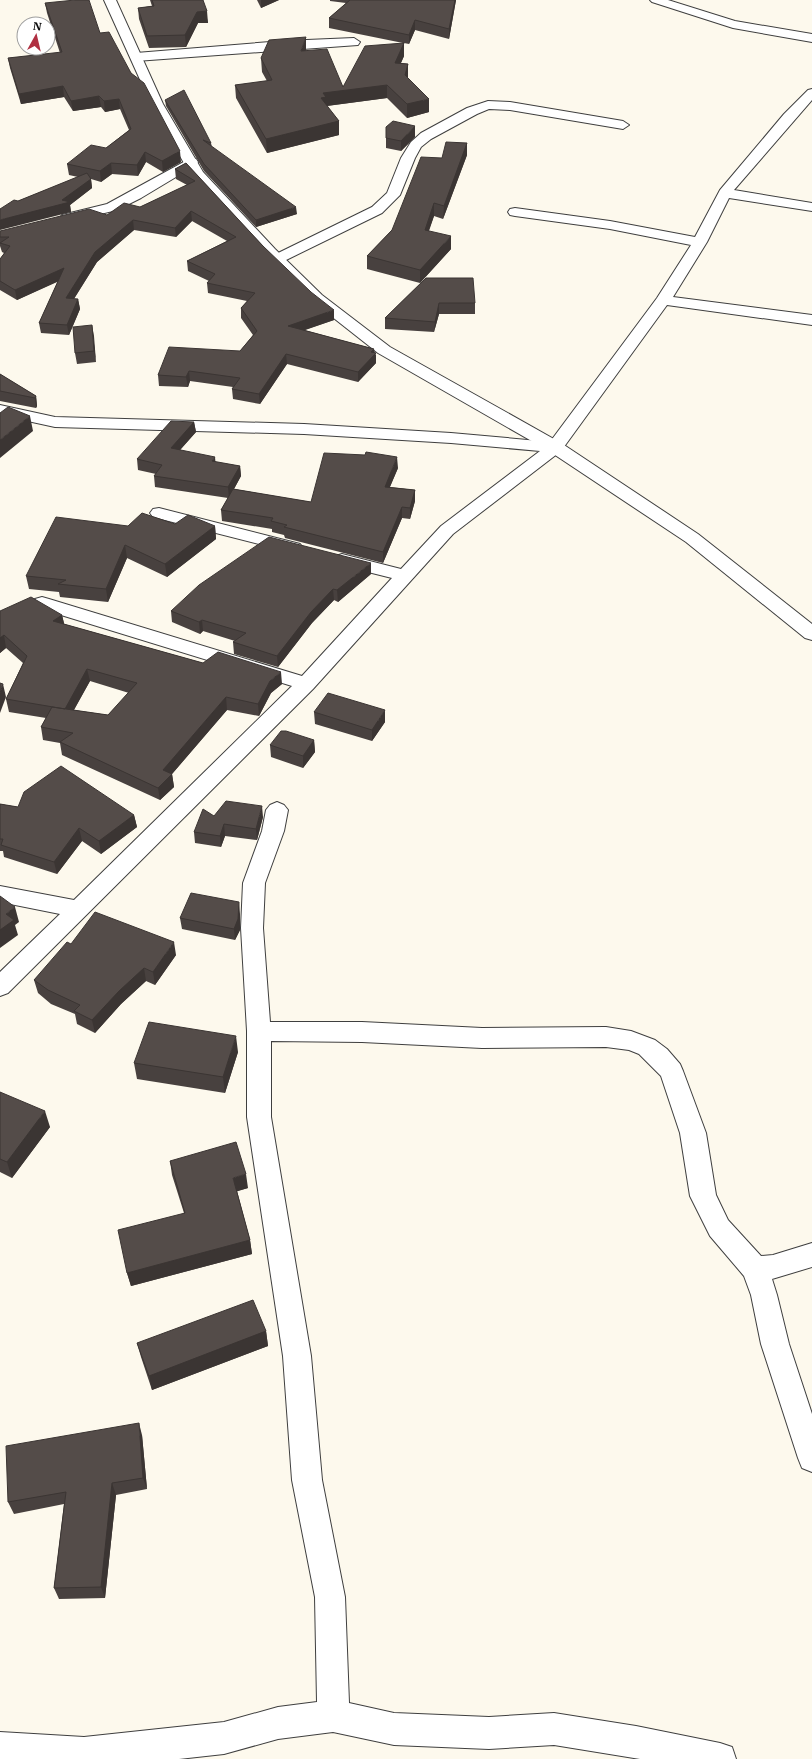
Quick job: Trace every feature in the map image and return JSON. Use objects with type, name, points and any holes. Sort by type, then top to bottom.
[{"type":"street","points":[[110,0],[157,104],[197,174],[277,259],[317,298],[384,350],[556,447],[692,538],[812,634]]},
{"type":"street","points":[[656,0],[733,24],[812,38]]},
{"type":"street","points":[[136,57],[283,45],[354,42]]},
{"type":"street","points":[[0,987],[77,909],[306,684],[447,530],[556,447],[663,300],[700,242],[725,194],[812,93]]},
{"type":"street","points":[[277,259],[377,210],[393,195],[408,158],[416,145],[426,136],[472,111],[488,105],[510,106],[622,125]]},
{"type":"street","points":[[52,222],[112,207],[136,195],[191,162]]},
{"type":"street","points":[[725,194],[812,207]]},
{"type":"street","points":[[515,212],[610,224],[700,242]]},
{"type":"street","points":[[663,300],[812,320]]},
{"type":"street","points":[[0,410],[55,422],[304,429],[452,438],[556,447]]},
{"type":"street","points":[[159,514],[405,576]]},
{"type":"street","points":[[42,603],[306,684]]},
{"type":"street","points":[[277,810],[272,831],[254,883],[252,928],[259,1031],[259,1117],[297,1356],[307,1480],[330,1596],[333,1716]]},
{"type":"street","points":[[0,894],[77,909]]},
{"type":"street","points":[[259,1031],[362,1032],[482,1038],[606,1037],[631,1040],[647,1047],[658,1056],[671,1072],[692,1133],[703,1196],[719,1228],[755,1269],[764,1295],[775,1344],[812,1458]]},
{"type":"street","points":[[755,1269],[773,1267],[812,1255]]},
{"type":"street","points":[[0,1748],[84,1753],[224,1738],[278,1723],[333,1716],[394,1729],[489,1734],[554,1729],[636,1742],[720,1759]]},
{"type":"building","points":[[89,0],[100,33],[109,32],[131,73],[144,83],[180,151],[162,161],[145,152],[137,165],[111,163],[100,171],[67,164],[91,145],[106,148],[131,129],[119,99],[104,101],[99,96],[71,101],[63,86],[19,94],[8,58],[26,56],[56,56],[56,53],[62,52],[56,35],[56,16],[50,16],[45,3]]},
{"type":"building","points":[[152,0],[203,0],[207,11],[197,12],[185,35],[147,36],[138,8],[154,6]]},
{"type":"building","points":[[350,0],[455,0],[449,29],[415,20],[409,35],[329,18]]},
{"type":"building","points":[[306,37],[301,51],[327,49],[343,87],[365,46],[404,43],[395,63],[408,64],[405,75],[429,99],[407,104],[387,85],[323,93],[326,97],[321,98],[339,121],[266,139],[235,85],[272,80],[261,58],[269,40]]},
{"type":"building","points":[[184,90],[211,143],[203,140],[296,207],[256,220],[204,164],[165,100]]},
{"type":"building","points":[[393,121],[415,126],[401,141],[386,138],[386,127]]},
{"type":"building","points":[[446,142],[467,143],[444,206],[434,203],[425,230],[451,236],[420,270],[367,256],[392,230],[421,157],[442,158]]},
{"type":"building","points":[[186,163],[263,246],[311,292],[334,310],[288,326],[374,349],[371,352],[376,353],[358,372],[286,354],[259,394],[232,389],[240,378],[189,371],[186,377],[158,375],[169,347],[240,351],[257,331],[241,308],[255,293],[207,283],[215,274],[187,261],[236,237],[191,211],[175,228],[133,220],[95,252],[66,298],[78,299],[67,325],[39,323],[64,268],[15,290],[0,281],[0,259],[10,246],[0,243],[9,237],[0,237],[0,231],[89,209],[107,215],[124,203],[140,207],[195,181],[175,169]]},
{"type":"building","points":[[87,173],[91,179],[62,200],[70,202],[0,220],[0,209],[14,200],[18,201]]},
{"type":"building","points":[[426,278],[473,278],[475,303],[439,303],[435,322],[385,318]]},
{"type":"building","points":[[92,325],[94,351],[75,353],[73,327]]},
{"type":"building","points":[[0,374],[36,396],[35,398],[0,391]]},
{"type":"building","points":[[8,407],[30,416],[0,440],[0,413]]},
{"type":"building","points":[[171,421],[194,422],[171,448],[215,457],[212,461],[240,466],[228,487],[154,476],[162,465],[137,459]]},
{"type":"building","points":[[366,452],[397,457],[385,487],[415,490],[410,508],[402,507],[383,552],[284,527],[287,525],[271,521],[273,518],[221,510],[233,489],[311,502],[324,453],[365,455]]},
{"type":"building","points":[[142,513],[175,524],[188,515],[215,526],[165,564],[125,545],[106,589],[58,584],[66,580],[26,576],[56,517],[128,526]]},
{"type":"building","points":[[269,537],[371,563],[337,590],[333,589],[311,612],[277,656],[233,642],[246,633],[202,620],[199,622],[171,611],[199,585]]},
{"type":"building","points":[[31,597],[62,615],[53,621],[203,663],[218,652],[281,672],[270,681],[258,704],[226,697],[163,770],[172,774],[158,788],[60,742],[73,733],[41,727],[52,707],[60,708],[6,699],[27,656],[4,635],[0,638],[0,611]],"holes":[[[87,669],[137,683],[108,715],[65,709]]]},
{"type":"building","points":[[0,683],[3,684],[0,693]]},
{"type":"building","points":[[328,693],[385,710],[372,730],[314,712]]},
{"type":"building","points":[[281,731],[286,731],[314,740],[303,756],[270,745]]},
{"type":"building","points":[[61,766],[134,815],[99,841],[79,828],[54,862],[1,845],[3,839],[0,839],[0,804],[18,807],[24,792]]},
{"type":"building","points":[[226,801],[262,806],[256,829],[224,824],[220,836],[194,832],[203,809],[214,816]]},
{"type":"building","points":[[191,893],[239,902],[238,919],[234,929],[180,918]]},
{"type":"building","points":[[0,896],[15,907],[6,914],[14,920],[0,930]]},
{"type":"building","points":[[95,912],[174,942],[153,972],[144,968],[119,991],[92,1020],[74,1011],[80,1005],[48,990],[34,980],[67,942],[71,944]]},
{"type":"building","points":[[149,1022],[236,1036],[223,1077],[134,1063]]},
{"type":"building","points":[[0,1092],[45,1111],[7,1162],[0,1159]]},
{"type":"building","points":[[236,1142],[246,1174],[233,1178],[250,1240],[127,1273],[118,1230],[185,1213],[170,1161]]},
{"type":"building","points":[[253,1300],[266,1331],[149,1376],[137,1343]]},
{"type":"building","points":[[139,1423],[143,1478],[112,1483],[101,1587],[54,1588],[66,1492],[8,1502],[6,1446]]}]
